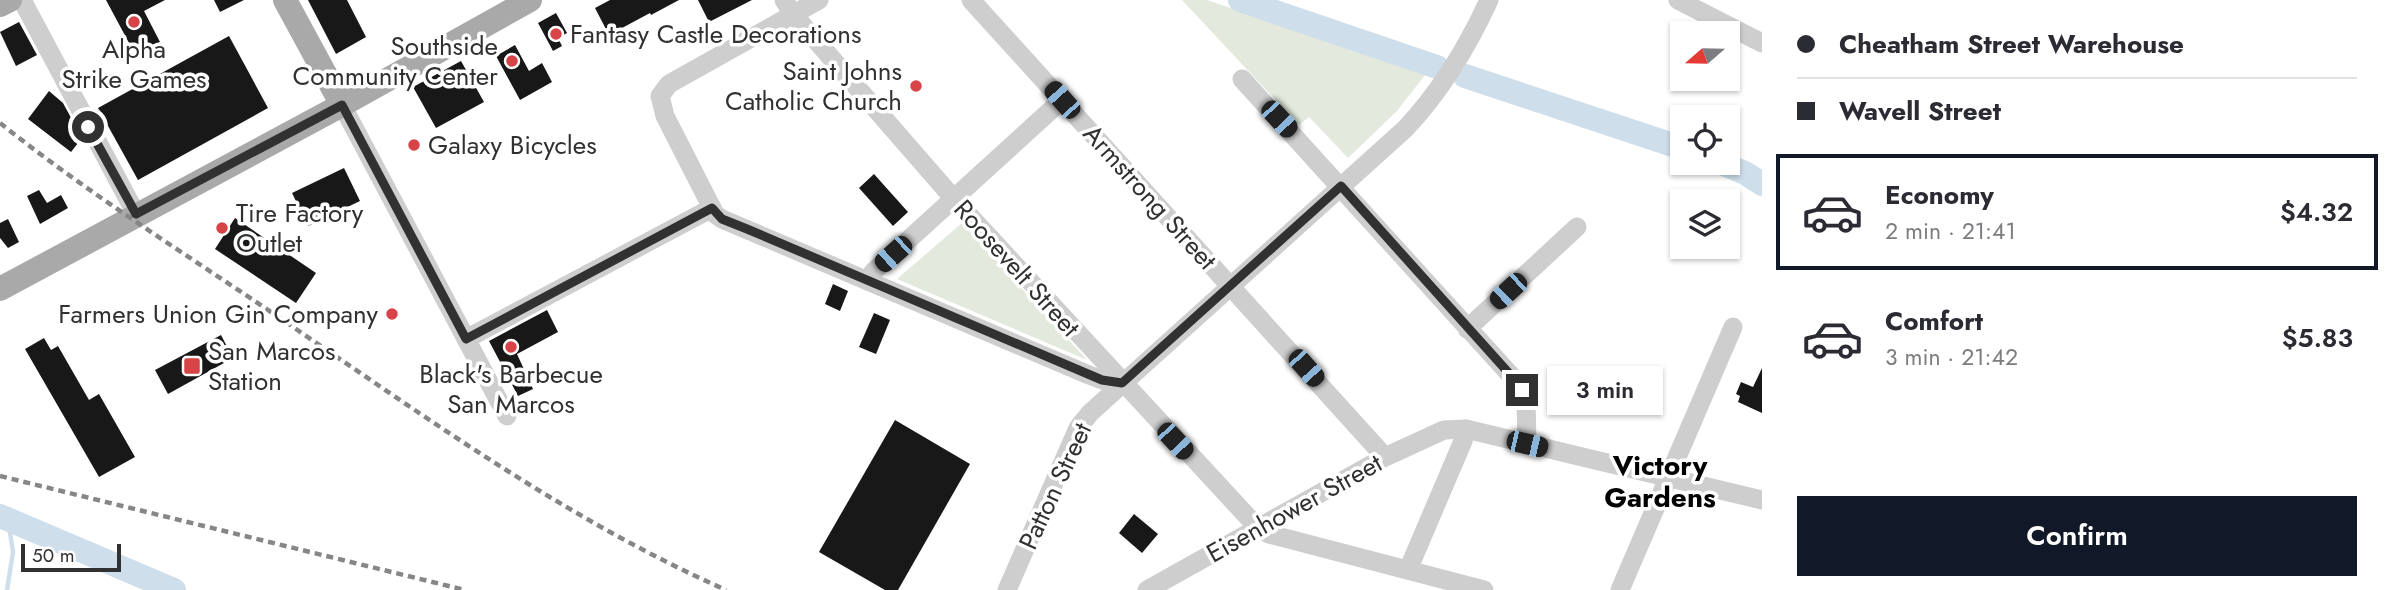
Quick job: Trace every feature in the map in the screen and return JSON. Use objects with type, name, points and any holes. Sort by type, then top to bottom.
[{"type":"main road","points":[[0,5],[10,0]]},
{"type":"main road","points":[[285,0],[342,105]]},
{"type":"main road","points":[[0,289],[342,105],[530,0]]},
{"type":"street","points":[[22,0],[136,214]]},
{"type":"street","points":[[820,0],[789,7],[668,84],[660,96],[666,116],[712,208],[722,219],[1102,380],[1122,383]]},
{"type":"street","name":"Armstrong Street","points":[[971,0],[1385,457]]},
{"type":"street","name":"Patton Street","points":[[1007,590],[1078,428],[1090,413],[1405,129],[1422,111],[1456,63],[1489,0]]},
{"type":"street","points":[[1678,0],[1762,43]]},
{"type":"street","name":"Roosevelt Street","points":[[789,7],[954,199],[1259,529]]},
{"type":"street","points":[[1242,79],[1515,380],[1526,400],[1527,444]]},
{"type":"street","points":[[868,281],[873,272],[1062,100]]},
{"type":"street","points":[[342,105],[507,416]]},
{"type":"street","points":[[466,339],[712,208]]},
{"type":"street","points":[[1467,329],[1577,227]]},
{"type":"street","points":[[1620,590],[1733,327]]},
{"type":"street","points":[[1408,570],[1466,429],[1762,500]]},
{"type":"street","name":"Eisenhower Street","points":[[1147,590],[1385,457],[1444,430],[1466,429]]},
{"type":"street","points":[[1259,529],[1269,534],[1484,590]]},
{"type":"shaded area","points":[[1182,0],[1207,0],[1425,75],[1397,111],[1348,158],[1309,117],[1299,125]]},
{"type":"shaded area","points":[[962,223],[1087,360],[897,279]]},
{"type":"building","name":"Alpha Strike Games","points":[[106,0],[165,0],[144,11],[160,42],[136,56]]},
{"type":"building","points":[[214,0],[244,0],[220,12]]},
{"type":"building","points":[[308,0],[347,0],[366,37],[336,54]]},
{"type":"building","points":[[610,0],[679,0],[609,35],[595,8]]},
{"type":"building","points":[[698,0],[752,0],[709,22]]},
{"type":"building","points":[[556,13],[567,33],[558,38],[562,46],[553,51],[538,23]]},
{"type":"building","points":[[19,22],[37,55],[16,66],[0,32]]},
{"type":"building","points":[[229,36],[268,108],[138,180],[98,108]]},
{"type":"building","points":[[515,45],[529,71],[542,63],[552,82],[520,100],[496,56]]},
{"type":"building","points":[[461,61],[484,102],[436,128],[413,87]]},
{"type":"building","points":[[49,91],[63,103],[82,138],[71,152],[28,119]]},
{"type":"building","points":[[344,168],[360,201],[308,226],[292,193]]},
{"type":"building","points":[[874,174],[908,212],[893,226],[859,188]]},
{"type":"building","points":[[39,190],[47,203],[61,195],[68,208],[40,224],[27,196]]},
{"type":"building","points":[[235,218],[316,273],[296,303],[215,249]]},
{"type":"building","points":[[8,219],[19,242],[8,248],[0,238],[0,223]]},
{"type":"building","points":[[833,284],[848,291],[840,311],[825,304]]},
{"type":"building","name":"Black's Barbecue San Marcos","points":[[547,310],[558,332],[517,354],[533,389],[518,396],[489,341]]},
{"type":"building","points":[[874,313],[890,320],[876,354],[859,347]]},
{"type":"building","name":"San Marcos Station","points":[[221,335],[233,358],[168,394],[155,370]]},
{"type":"building","points":[[44,338],[51,350],[58,346],[89,400],[99,394],[135,457],[99,477],[25,349]]},
{"type":"building","points":[[1762,368],[1762,413],[1738,402],[1740,396],[1736,394],[1741,382],[1753,387]]},
{"type":"building","points":[[895,420],[970,464],[898,590],[885,590],[819,552]]},
{"type":"building","points":[[1134,514],[1158,534],[1142,553],[1119,533]]},
{"type":"waterway","points":[[1240,0],[1437,67]]},
{"type":"waterway","points":[[1465,76],[1670,144]]},
{"type":"waterway","points":[[1740,171],[1762,184]]},
{"type":"waterway","points":[[0,516],[174,590]]},
{"type":"waterway","points":[[7,590],[13,552],[8,519]]},
{"type":"railway","points":[[0,123],[109,203],[505,469],[613,534],[726,590]]},
{"type":"railway","points":[[0,476],[465,590]]},
{"type":"place","name":"Alpha Strike Games","points":[[134,22]]},
{"type":"place","name":"Fantasy Castle Decorations","points":[[556,34]]},
{"type":"place","name":"Southside Community Center","points":[[512,61]]},
{"type":"place","name":"Saint Johns Catholic Church","points":[[916,86]]},
{"type":"place","name":"Galaxy Bicycles","points":[[414,145]]},
{"type":"place","name":"Tire Factory Outlet","points":[[222,228]]},
{"type":"place","name":"Farmers Union Gin Company","points":[[392,314]]},
{"type":"place","name":"Black's Barbecue San Marcos","points":[[511,347]]},
{"type":"place","name":"San Marcos Station","points":[[192,366]]},
{"type":"district","name":"Victory Gardens","points":[[1660,481]]},
{"type":"route","points":[[88,127],[136,214],[342,105],[466,339],[712,208],[722,219],[1102,380],[1122,383],[1341,186],[1522,390]]}]
